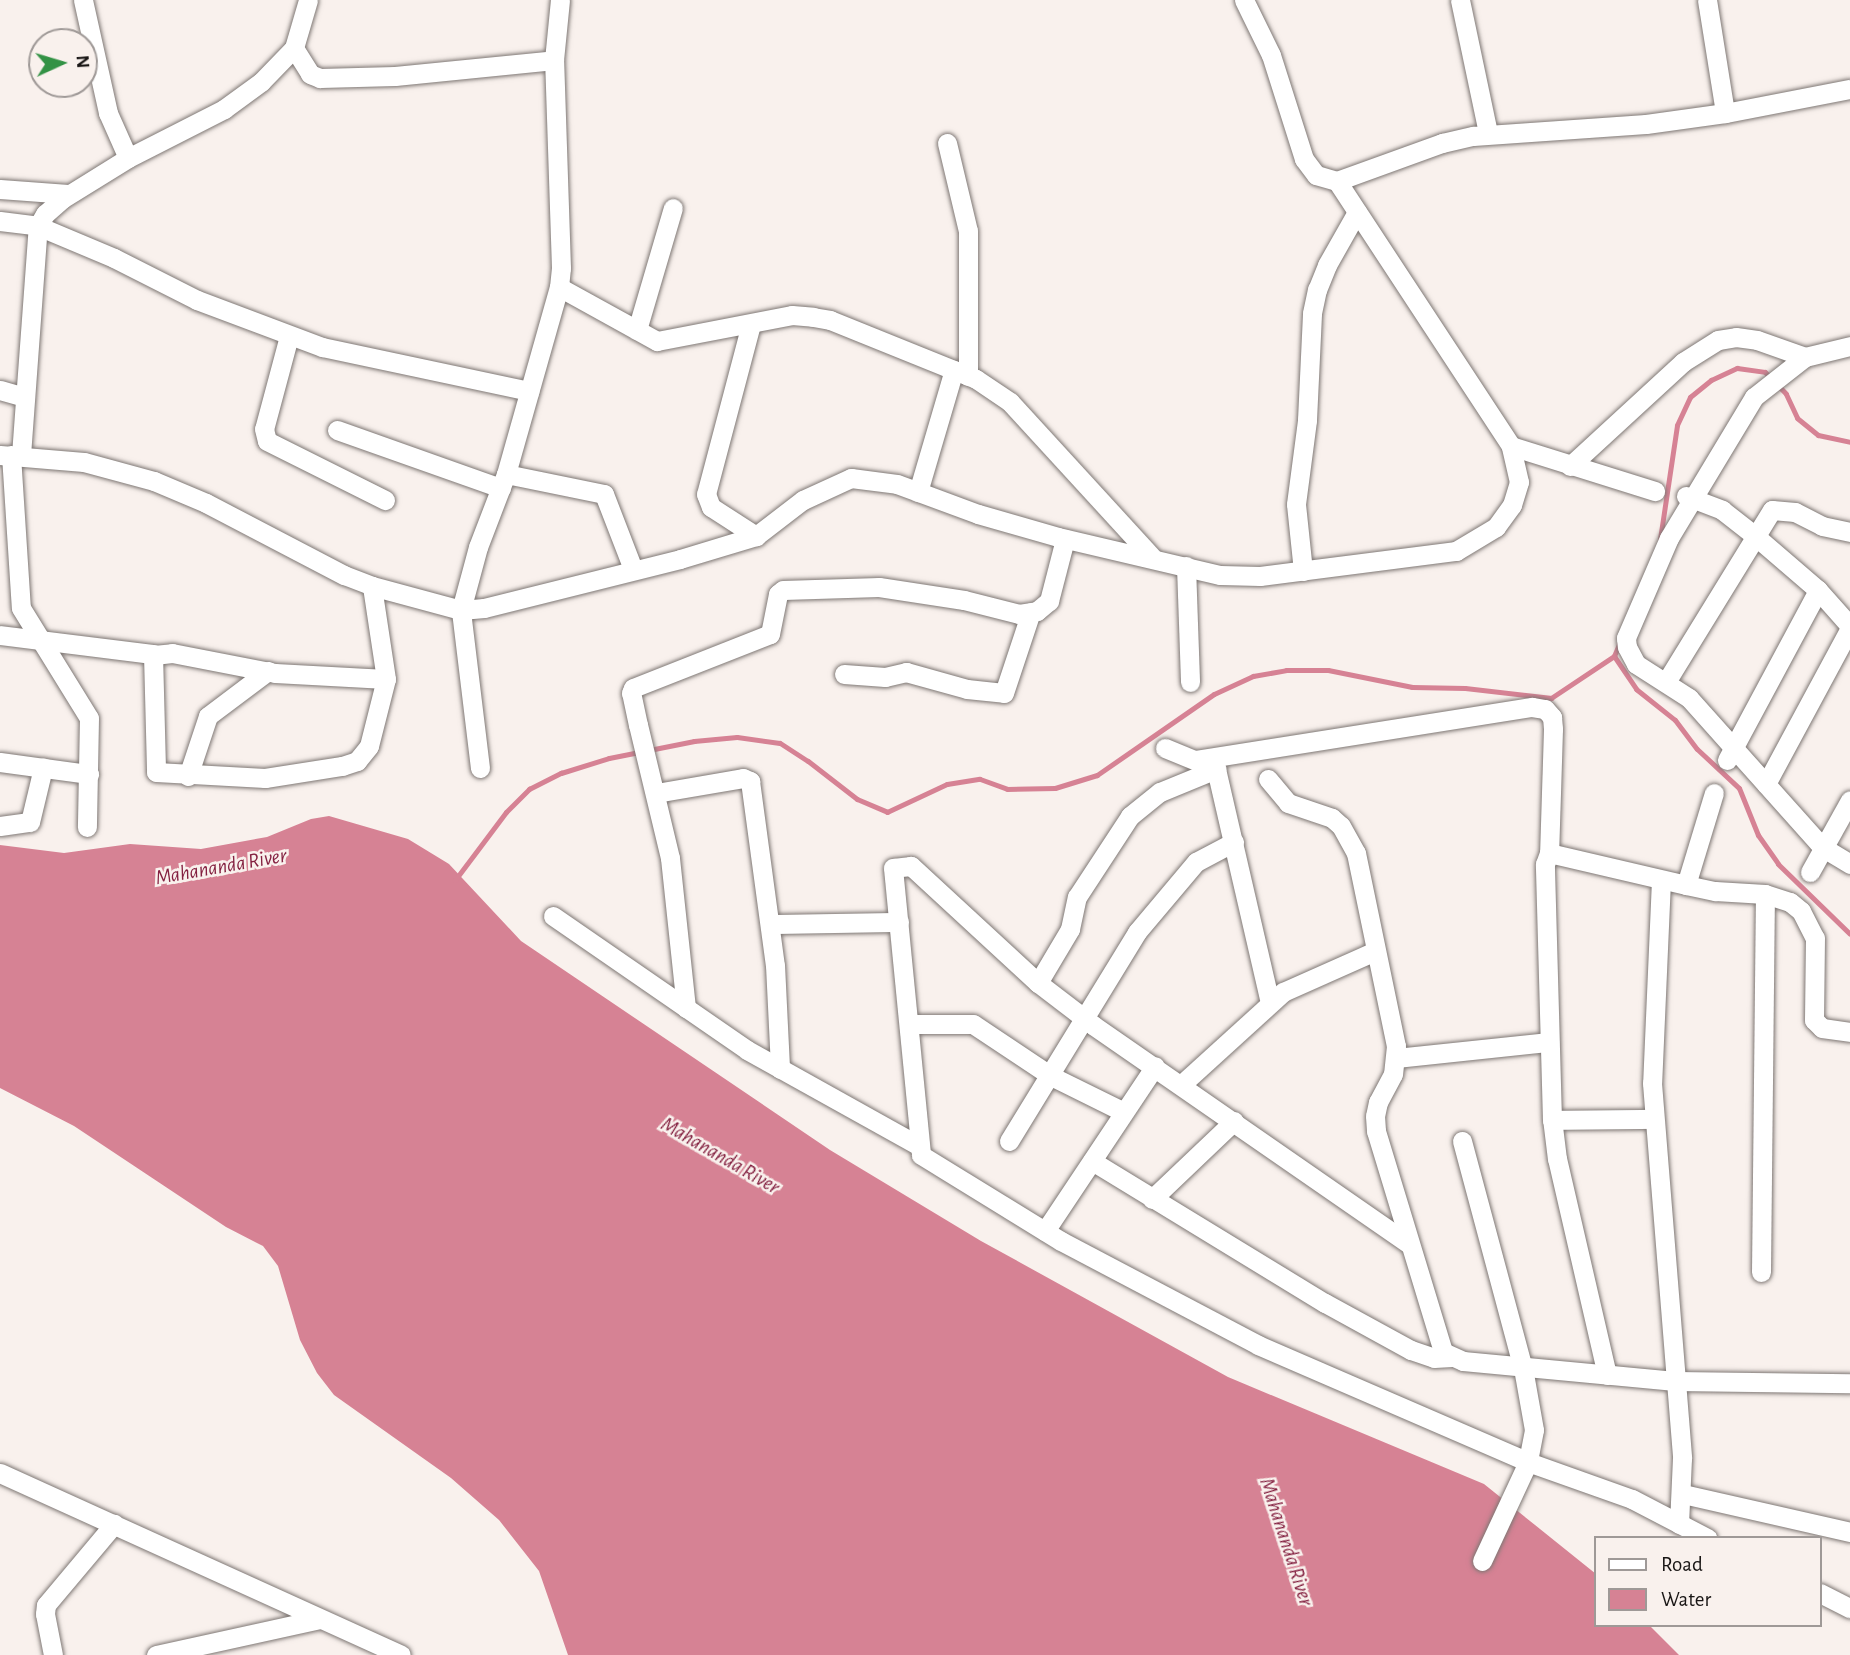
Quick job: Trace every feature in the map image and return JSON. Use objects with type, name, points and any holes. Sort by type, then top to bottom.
[{"type":"street","points":[[83,0],[108,113],[128,158]]},
{"type":"street","points":[[87,827],[89,718],[19,602],[11,455],[25,397],[38,226],[52,206],[68,194],[128,158],[224,109],[261,82],[294,48],[312,0]]},
{"type":"street","points":[[480,768],[461,610],[478,547],[504,481],[559,287],[561,268],[554,60],[560,0]]},
{"type":"street","points":[[1244,0],[1272,55],[1304,159],[1316,175],[1337,181],[1442,143],[1488,133],[1646,124],[1725,113],[1850,89]]},
{"type":"street","points":[[1460,0],[1488,133]]},
{"type":"street","points":[[1707,0],[1725,113]]},
{"type":"street","points":[[294,48],[310,74],[320,78],[395,76],[554,60]]},
{"type":"street","points":[[918,492],[961,373],[968,231],[947,143]]},
{"type":"street","points":[[11,455],[84,462],[154,481],[206,503],[344,575],[372,586],[461,610],[484,608],[756,536],[803,500],[851,478],[867,478],[918,492],[978,514],[1065,539],[1237,576],[1303,571],[1456,551],[1496,527],[1512,505],[1519,482],[1511,446],[1337,181]]},
{"type":"street","points":[[0,189],[68,194]]},
{"type":"street","points":[[637,330],[673,208]]},
{"type":"street","points":[[1303,571],[1296,504],[1307,420],[1312,313],[1327,265],[1357,212]]},
{"type":"street","points":[[0,221],[38,226],[114,258],[197,300],[322,347],[529,391]]},
{"type":"street","points":[[559,287],[653,340],[668,341],[792,315],[830,320],[961,373],[1010,402],[1152,557]]},
{"type":"street","points":[[751,324],[706,494],[710,507],[756,536]]},
{"type":"street","points":[[289,336],[264,429],[267,441],[385,500]]},
{"type":"street","points":[[1570,466],[1683,362],[1718,340],[1736,337],[1757,340],[1804,357]]},
{"type":"street","points":[[1850,346],[1804,357],[1763,388],[1691,497],[1669,538],[1626,638],[1629,654],[1636,664],[1689,698],[1731,753],[1766,784],[1822,847],[1850,864]]},
{"type":"street","points":[[0,390],[25,397]]},
{"type":"street","points":[[337,430],[504,481],[604,494],[633,569]]},
{"type":"street","points":[[1511,446],[1655,491]]},
{"type":"street","points":[[1691,497],[1722,510],[1754,535],[1818,590],[1850,627],[1766,784]]},
{"type":"street","points":[[1666,682],[1754,535],[1772,510],[1783,509],[1822,526],[1850,532]]},
{"type":"street","points":[[686,1008],[670,858],[632,688],[770,634],[778,594],[783,590],[885,588],[964,600],[1019,614],[1031,612],[1047,605],[1065,539]]},
{"type":"street","points":[[1186,566],[1191,682]]},
{"type":"street","points":[[154,656],[155,770],[163,775],[265,778],[357,761],[369,747],[386,679],[372,586]]},
{"type":"street","points":[[1731,753],[1818,590]]},
{"type":"street","points":[[844,674],[885,677],[906,672],[967,689],[1004,693],[1031,612]]},
{"type":"street","points":[[0,635],[39,638],[154,656],[172,653],[268,671],[386,679]]},
{"type":"street","points":[[188,776],[208,716],[268,671]]},
{"type":"street","points":[[1196,760],[1532,707],[1545,709],[1552,717],[1549,853],[1545,864],[1552,1120],[1606,1376]]},
{"type":"street","points":[[1165,748],[1216,769]]},
{"type":"street","points":[[0,762],[89,774]]},
{"type":"street","points":[[0,826],[30,822],[43,768]]},
{"type":"street","points":[[1216,769],[1269,1003]]},
{"type":"street","points":[[1038,983],[1070,929],[1077,897],[1130,816],[1160,792],[1216,769]]},
{"type":"street","points":[[656,793],[749,779],[770,924],[780,1069]]},
{"type":"street","points":[[1268,779],[1288,803],[1332,818],[1348,835],[1356,853],[1396,1058],[1393,1074],[1374,1116],[1437,1342],[1443,1352],[1452,1357]]},
{"type":"street","points":[[1686,885],[1714,793]]},
{"type":"street","points":[[1810,872],[1850,800]]},
{"type":"street","points":[[1009,1141],[1137,932],[1192,866],[1234,842]]},
{"type":"street","points":[[1549,853],[1715,891],[1792,898],[1815,938],[1814,1020],[1822,1028],[1850,1032]]},
{"type":"street","points":[[1409,1244],[1038,983],[909,866],[893,870],[921,1155],[1045,1231],[1258,1345],[1528,1462],[1611,1490],[1703,1536]]},
{"type":"street","points":[[1661,880],[1653,1038],[1654,1119],[1683,1494],[1679,1524]]},
{"type":"street","points":[[1761,1272],[1765,894]]},
{"type":"street","points":[[553,916],[780,1069],[918,1145]]},
{"type":"street","points":[[770,924],[899,922]]},
{"type":"street","points":[[1182,1084],[1283,992],[1375,951]]},
{"type":"street","points":[[910,1024],[973,1024],[1051,1076],[1124,1112]]},
{"type":"street","points":[[1396,1058],[1549,1042]]},
{"type":"street","points":[[1045,1231],[1155,1066]]},
{"type":"street","points":[[1552,1120],[1654,1119]]},
{"type":"street","points":[[1152,1199],[1234,1121]]},
{"type":"street","points":[[1462,1141],[1523,1368],[1534,1430],[1528,1462],[1482,1561]]},
{"type":"street","points":[[1091,1161],[1411,1350],[1434,1359],[1452,1357],[1523,1368],[1675,1381],[1850,1383]]},
{"type":"street","points":[[0,1473],[320,1619],[364,1647],[401,1655]]},
{"type":"street","points":[[1683,1494],[1850,1532]]},
{"type":"street","points":[[53,1655],[45,1614],[46,1605],[114,1524]]},
{"type":"street","points":[[1822,1594],[1850,1608]]},
{"type":"street","points":[[156,1655],[320,1619]]},
{"type":"water","name":"Mahananda River","points":[[329,816],[408,839],[449,864],[521,941],[830,1150],[981,1241],[1228,1377],[1484,1484],[1594,1572],[1594,1627],[1651,1627],[1679,1655],[568,1655],[539,1571],[499,1520],[451,1478],[334,1395],[317,1373],[300,1340],[278,1266],[263,1246],[226,1227],[74,1126],[0,1088],[0,845],[64,853],[130,844],[201,849],[267,837],[311,819]]},
{"type":"waterway","points":[[1660,539],[1677,425],[1690,397],[1711,380],[1737,368],[1765,372],[1786,394],[1797,418],[1818,435],[1850,442]]},
{"type":"waterway","points":[[455,880],[506,812],[529,789],[561,773],[609,758],[694,741],[737,737],[780,743],[857,799],[887,812],[947,784],[980,779],[1007,789],[1055,788],[1097,775],[1214,694],[1253,676],[1286,670],[1328,670],[1412,687],[1465,688],[1551,698],[1614,656],[1620,642]]},
{"type":"waterway","points":[[1614,656],[1636,689],[1675,720],[1697,749],[1739,788],[1758,835],[1778,864],[1850,934]]}]
